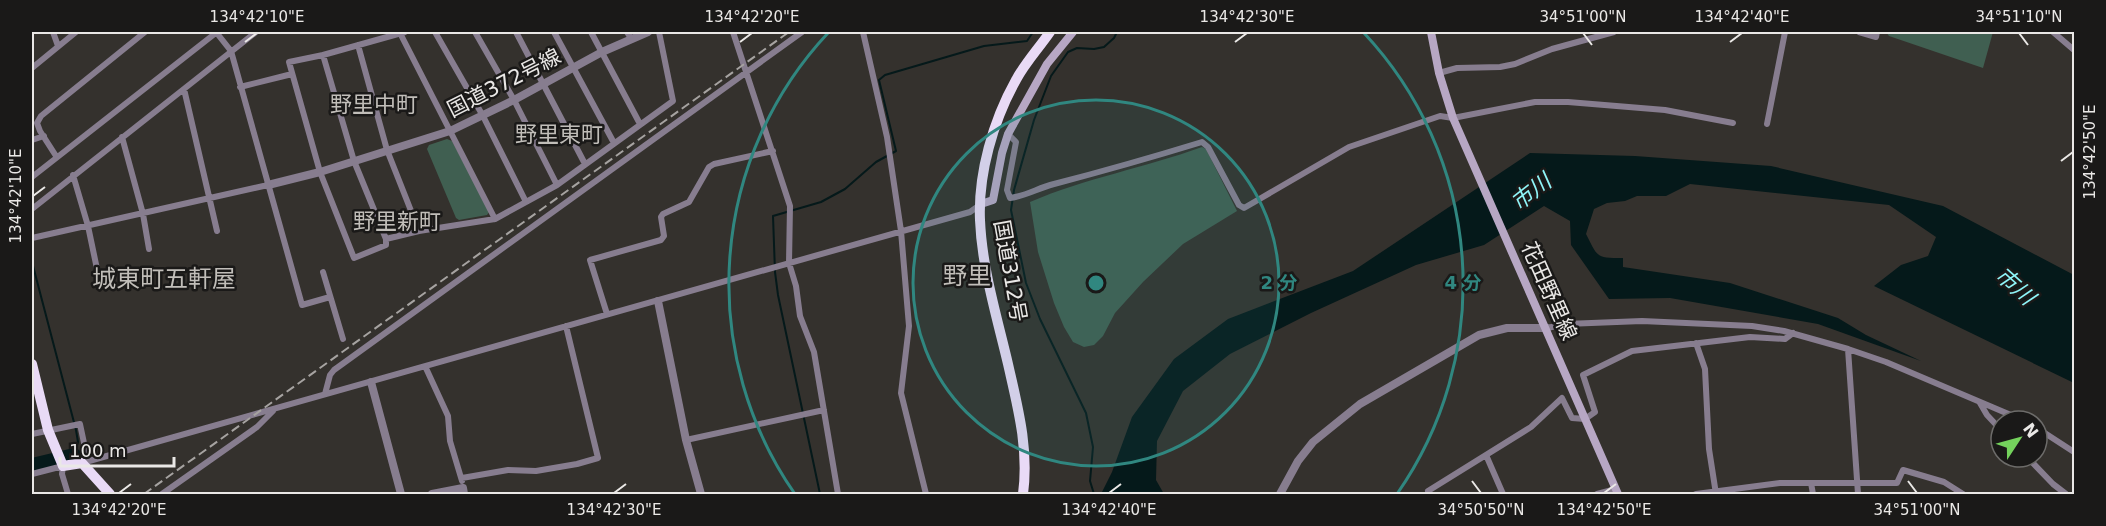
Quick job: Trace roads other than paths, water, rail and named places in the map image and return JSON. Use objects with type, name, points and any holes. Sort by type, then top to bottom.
[{"type":"highway","name":"国道312号","points":[[1023,495],[1026,470],[1025,446],[985,263],[980,220],[986,156],[994,129],[1017,79],[1050,32]]},
{"type":"highway","points":[[32,364],[48,430],[62,463],[85,463],[110,495]]},
{"type":"main road","points":[[981,204],[993,200],[1008,134],[1047,64],[1072,32]]},
{"type":"main road","name":"花田野里線","points":[[1431,32],[1439,73],[1455,122],[1545,323],[1617,492]]},
{"type":"street","points":[[53,32],[58,46]]},
{"type":"street","points":[[32,68],[76,32]]},
{"type":"street","points":[[56,156],[37,123],[41,116],[70,90],[145,32]]},
{"type":"street","points":[[32,177],[217,32],[231,51],[302,305],[330,297]]},
{"type":"street","points":[[32,209],[256,32]]},
{"type":"street","points":[[373,32],[376,40]]},
{"type":"street","points":[[323,55],[354,161],[386,239],[386,245],[354,258],[320,172],[289,63],[403,32],[495,219]]},
{"type":"street","points":[[435,32],[483,116],[526,202]]},
{"type":"street","points":[[475,32],[514,100],[557,185]]},
{"type":"street","points":[[516,32],[585,164]]},
{"type":"street","points":[[554,32],[614,143]]},
{"type":"street","points":[[591,32],[640,124]]},
{"type":"street","name":"国道372号線","points":[[268,185],[320,172],[450,131],[574,68],[629,35],[648,32]]},
{"type":"street","points":[[386,239],[419,231],[495,219],[557,185],[673,101],[659,32]]},
{"type":"street","points":[[733,32],[790,206],[789,263],[796,286],[800,316],[814,352],[838,495]]},
{"type":"street","points":[[326,394],[330,375],[334,370],[802,32]]},
{"type":"street","points":[[863,32],[887,137],[901,231],[909,326],[901,393],[926,495]]},
{"type":"street","points":[[1439,73],[1457,68],[1500,67],[1515,64],[1552,49],[1611,32]]},
{"type":"street","points":[[1767,124],[1785,32]]},
{"type":"street","points":[[1858,32],[1875,37],[1877,32]]},
{"type":"street","points":[[2053,32],[2074,50]]},
{"type":"street","points":[[358,45],[387,150],[419,231]]},
{"type":"street","points":[[240,87],[292,74]]},
{"type":"street","points":[[184,89],[217,231]]},
{"type":"street","points":[[1008,134],[1016,142],[1007,190],[1010,198],[1202,142],[1208,147],[1239,206],[1244,208],[1349,147],[1440,116],[1455,122],[1535,102],[1568,102],[1665,110],[1733,123]]},
{"type":"street","points":[[32,140],[44,136]]},
{"type":"street","points":[[122,137],[143,214],[149,249]]},
{"type":"street","points":[[607,314],[590,260],[661,240],[664,236],[660,217],[689,202],[710,167],[714,164],[772,151]]},
{"type":"street","points":[[73,175],[88,226],[97,269]]},
{"type":"street","points":[[32,238],[268,185]]},
{"type":"street","points":[[32,434],[80,424],[85,463],[970,212],[981,204]]},
{"type":"street","points":[[323,272],[343,339]]},
{"type":"street","points":[[658,301],[686,440],[701,495]]},
{"type":"street","points":[[1280,495],[1299,461],[1313,442],[1360,404],[1479,335],[1507,328],[1545,323],[1642,321],[1752,326],[1793,333],[1848,348],[1997,409]]},
{"type":"street","points":[[462,478],[508,470],[536,471],[598,458],[566,326]]},
{"type":"street","points":[[1430,495],[1428,490],[1531,427],[1562,398],[1572,418],[1585,419],[1595,412],[1583,375],[1632,351],[1750,337],[1785,339],[1793,333]]},
{"type":"street","points":[[1696,343],[1705,369],[1709,449],[1716,493]]},
{"type":"street","points":[[1848,348],[1857,495]]},
{"type":"street","points":[[425,366],[448,416],[450,441],[464,491],[432,495]]},
{"type":"street","points":[[371,381],[401,495]]},
{"type":"street","points":[[1980,402],[1989,417]]},
{"type":"street","points":[[162,495],[257,427],[273,411]]},
{"type":"street","points":[[686,440],[824,411]]},
{"type":"street","points":[[2049,436],[2074,452]]},
{"type":"street","points":[[1486,455],[1503,495]]},
{"type":"street","points":[[32,474],[62,463],[62,474],[68,495]]},
{"type":"street","points":[[2039,469],[2066,495]]},
{"type":"street","points":[[1696,495],[1780,483],[1897,483],[1903,470],[1944,482],[1963,495]]},
{"type":"street","points":[[1811,483],[1813,495]]},
{"type":"street","points":[[1597,495],[1617,492]]},
{"type":"water","name":"市川","points":[[1530,153],[1635,156],[1771,166],[1943,206],[2074,275],[2074,383],[1874,286],[1901,265],[1928,256],[1936,237],[1889,205],[1690,184],[1666,196],[1637,196],[1625,201],[1607,203],[1594,209],[1586,234],[1598,255],[1623,258],[1623,267],[1730,283],[1838,318],[1866,335],[1921,361],[1818,324],[1670,298],[1609,299],[1571,245],[1570,221],[1544,206],[1484,245],[1416,265],[1311,313],[1230,354],[1183,391],[1157,441],[1156,480],[1164,494],[1101,494],[1112,472],[1132,417],[1174,359],[1228,319],[1353,271]]},
{"type":"waterway","points":[[820,494],[778,295],[773,216],[821,202],[845,189],[876,162],[896,151],[879,80],[885,75],[984,46],[1027,41],[1033,32]]},
{"type":"waterway","points":[[1094,494],[1090,481],[1093,447],[1086,413],[1040,319],[1026,283],[1011,210],[1014,190],[1034,120],[1051,76],[1068,52],[1077,48],[1104,47],[1117,32]]},
{"type":"waterway","points":[[32,262],[76,430],[78,442],[74,455]]},
{"type":"waterway","points":[[32,465],[74,455]]},
{"type":"railway","points":[[144,494],[789,32]]},
{"type":"district","name":"野里中町","points":[[374,104]]},
{"type":"district","name":"野里東町","points":[[559,134]]},
{"type":"district","name":"野里新町","points":[[397,221]]},
{"type":"district","name":"野里","points":[[967,276]]},
{"type":"district","name":"城東町五軒屋","points":[[164,279]]}]
